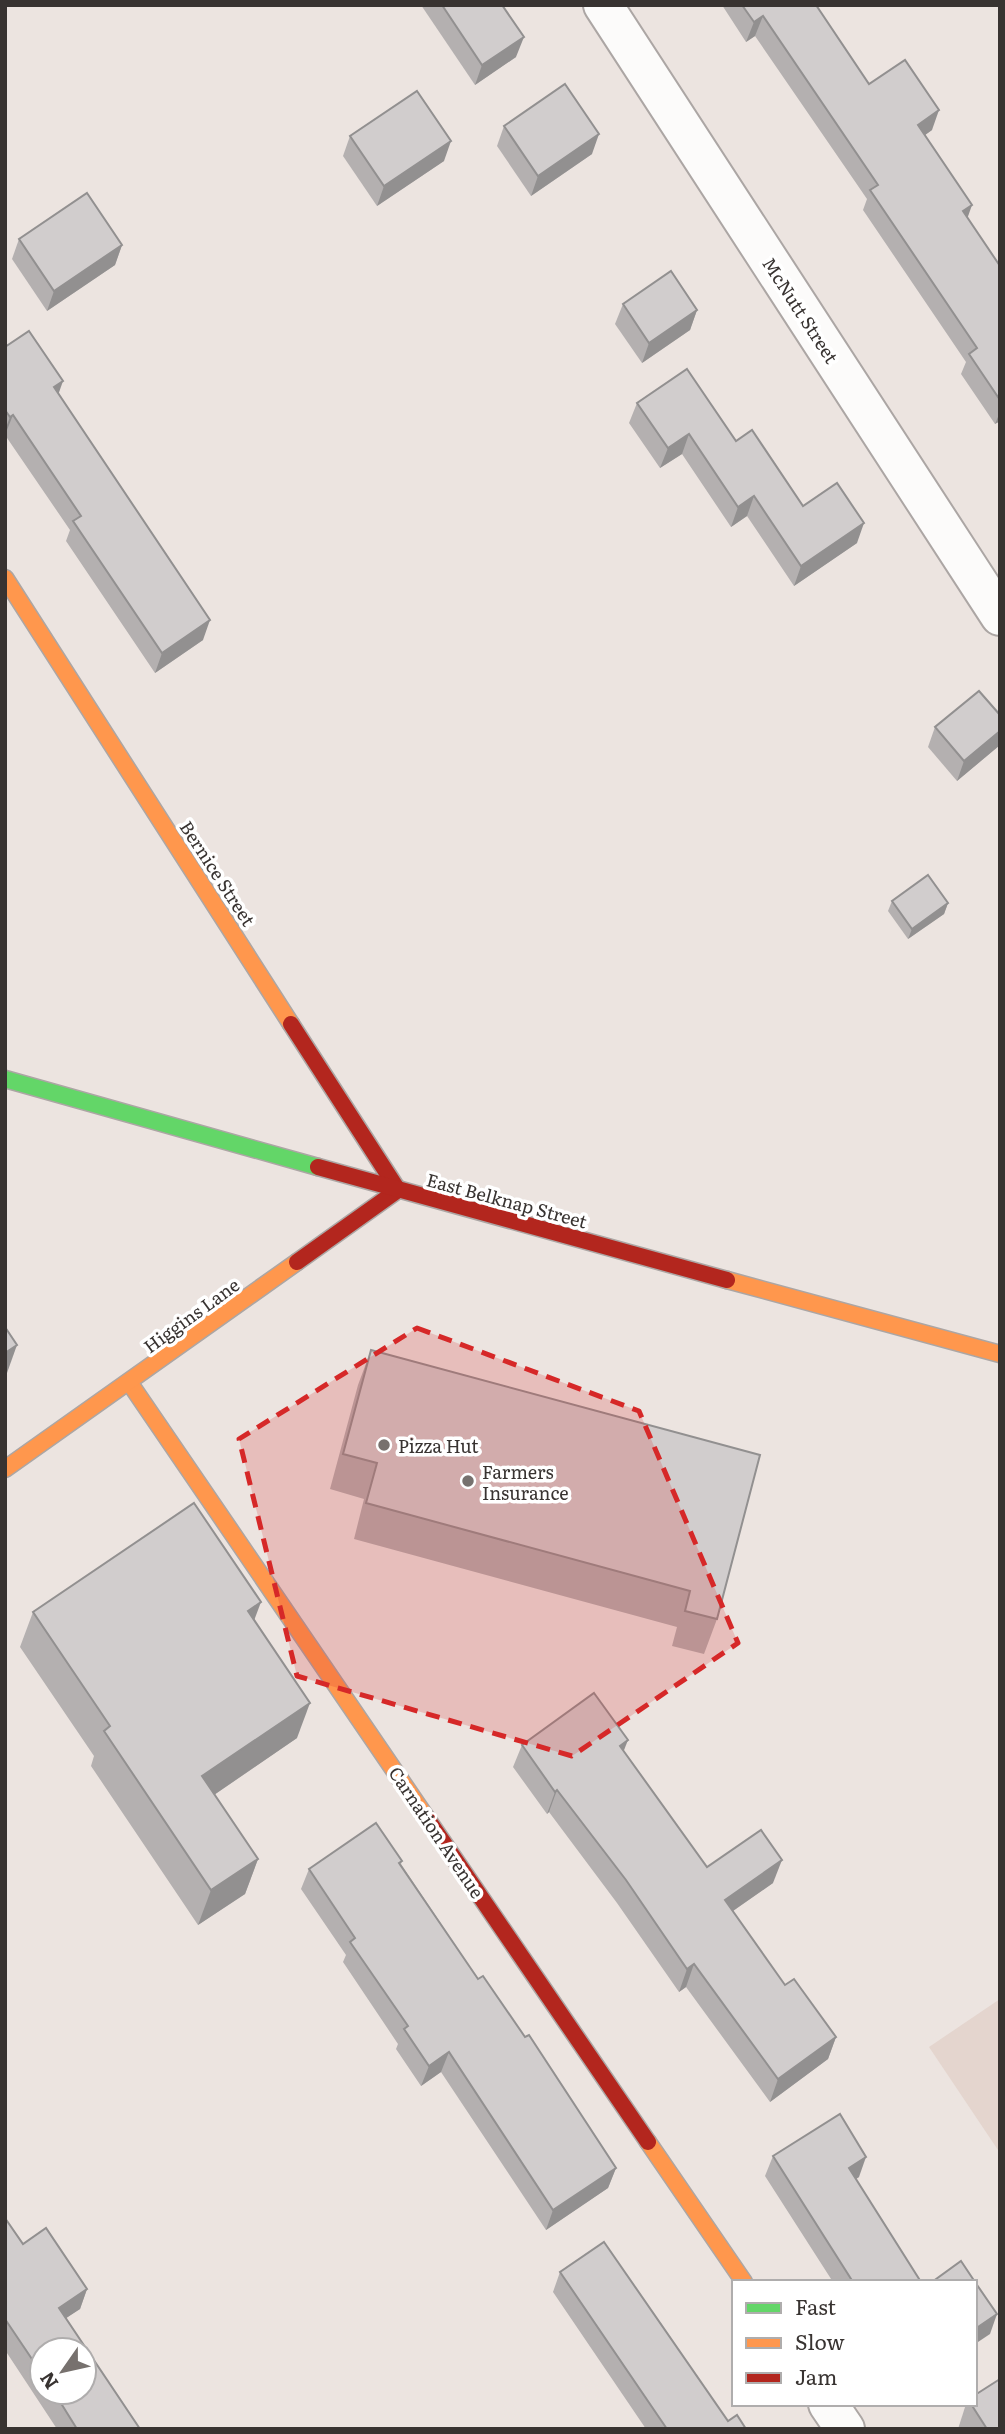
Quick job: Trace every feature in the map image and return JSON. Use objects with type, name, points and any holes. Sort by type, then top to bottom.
[{"type":"street","name":"McNutt Street","points":[[603,5],[1000,615]]},
{"type":"street","name":"Bernice Street","points":[[5,578],[398,1190]]},
{"type":"street","name":"East Belknap Street","points":[[5,1079],[398,1190],[1000,1354]]},
{"type":"street","name":"Higgins Lane","points":[[5,1469],[398,1190]]},
{"type":"street","name":"Carnation Avenue","points":[[130,1382],[743,2280]]},
{"type":"street","points":[[829,2406],[845,2429]]},
{"type":"highlighted area","points":[[417,1328],[639,1411],[738,1643],[572,1756],[297,1676],[239,1439]]},
{"type":"shaded area","points":[[1000,1999],[1000,2153],[929,2047]]},
{"type":"building","points":[[442,5],[502,5],[524,37],[482,65]]},
{"type":"building","points":[[742,5],[816,5],[869,84],[905,60],[939,110],[918,125],[972,205],[963,211],[1000,266],[1000,400],[969,354],[977,348],[870,190],[878,185],[763,16],[754,22]]},
{"type":"building","points":[[565,84],[599,134],[538,176],[504,126]]},
{"type":"building","points":[[417,91],[451,141],[384,186],[350,136]]},
{"type":"building","points":[[87,193],[122,245],[54,291],[19,239]]},
{"type":"building","points":[[671,271],[697,310],[649,343],[623,304]]},
{"type":"building","points":[[29,331],[63,381],[54,387],[210,620],[162,653],[73,521],[81,516],[13,415],[10,417],[5,410],[5,347]]},
{"type":"building","points":[[687,369],[736,441],[752,430],[803,506],[837,483],[864,523],[801,566],[754,496],[738,507],[689,434],[668,448],[637,403]]},
{"type":"building","points":[[979,691],[1000,715],[1000,731],[964,761],[935,727]]},
{"type":"building","points":[[928,875],[948,903],[912,929],[892,901]]},
{"type":"building","points":[[5,1327],[17,1345],[5,1353]]},
{"type":"building","points":[[371,1350],[760,1455],[717,1619],[685,1611],[690,1591],[366,1503],[377,1463],[343,1454]]},
{"type":"building","points":[[194,1503],[261,1602],[248,1611],[310,1703],[202,1776],[258,1859],[211,1890],[104,1731],[110,1726],[33,1612]]},
{"type":"building","points":[[594,1693],[628,1740],[620,1746],[707,1867],[761,1830],[782,1860],[725,1900],[785,1985],[794,1979],[836,2037],[778,2079],[694,1964],[687,1969],[626,1880],[557,1790],[555,1792],[522,1745]]},
{"type":"building","points":[[376,1823],[402,1861],[399,1863],[478,1979],[483,1976],[525,2037],[529,2035],[616,2168],[553,2210],[449,2052],[429,2066],[404,2029],[408,2026],[350,1942],[355,1938],[309,1869]]},
{"type":"building","points":[[840,2114],[866,2157],[849,2168],[920,2280],[852,2280],[773,2156]]},
{"type":"building","points":[[5,2218],[23,2244],[46,2228],[87,2289],[59,2308],[78,2336],[28,2336],[28,2353],[5,2319]]},
{"type":"building","points":[[604,2242],[728,2421],[737,2415],[746,2429],[667,2429],[560,2272]]},
{"type":"building","points":[[961,2261],[974,2280],[935,2280]]},
{"type":"building","points":[[977,2285],[997,2314],[977,2328]]},
{"type":"building","points":[[98,2366],[140,2429],[77,2429],[63,2406],[98,2406]]},
{"type":"building","points":[[1000,2379],[1000,2429],[987,2429],[972,2406],[977,2406],[977,2394]]},
{"type":"traffic: fast","points":[[5,1079],[318,1167]]},
{"type":"traffic: slow","points":[[5,578],[291,1024]]},
{"type":"traffic: slow","points":[[5,1469],[297,1262]]},
{"type":"traffic: slow","points":[[727,1280],[1000,1354]]},
{"type":"traffic: slow","points":[[129,1382],[426,1817]]},
{"type":"traffic: slow","points":[[648,2142],[743,2280]]},
{"type":"traffic: jam","points":[[291,1024],[398,1190],[297,1262]]},
{"type":"traffic: jam","points":[[318,1167],[727,1280]]},
{"type":"traffic: jam","points":[[426,1817],[648,2142]]},
{"type":"place","name":"Pizza Hut","points":[[384,1445]]},
{"type":"place","name":"Farmers Insurance","points":[[468,1481]]}]
